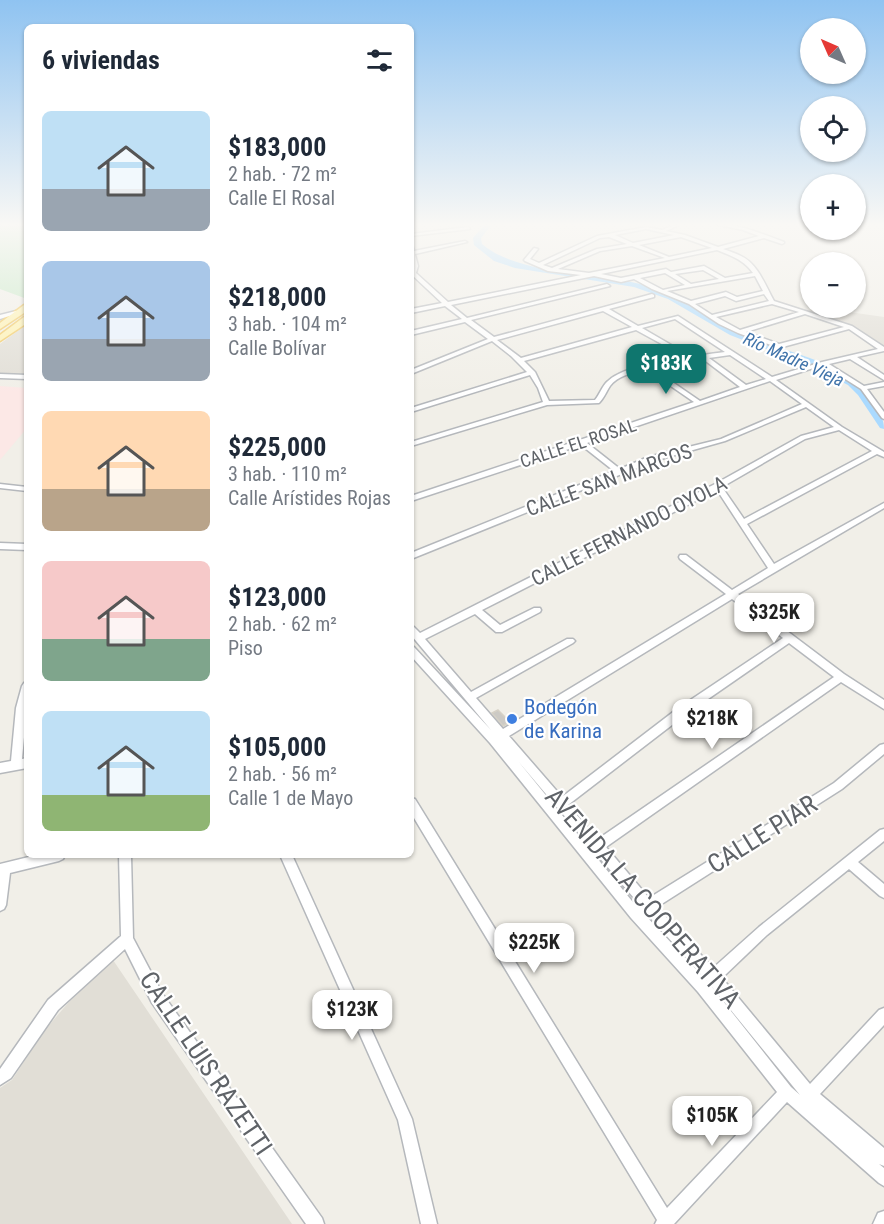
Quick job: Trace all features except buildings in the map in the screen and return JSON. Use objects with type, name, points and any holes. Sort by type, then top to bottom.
[{"type":"main road","points":[[0,327],[24,310]]},
{"type":"main road","points":[[0,339],[24,321]]},
{"type":"street","points":[[419,280],[521,360],[542,386],[547,403]]},
{"type":"street","points":[[414,310],[561,280]]},
{"type":"street","points":[[640,280],[691,303],[740,332],[779,346],[850,327]]},
{"type":"street","points":[[682,280],[689,285]]},
{"type":"street","points":[[664,291],[714,280]]},
{"type":"street","points":[[760,280],[772,302]]},
{"type":"street","points":[[707,281],[736,299],[765,292]]},
{"type":"street","points":[[414,332],[607,286]]},
{"type":"street","points":[[691,303],[726,294]]},
{"type":"street","points":[[414,371],[493,339],[652,296]]},
{"type":"street","points":[[713,316],[772,302],[800,312]]},
{"type":"street","points":[[0,317],[24,309]]},
{"type":"street","points":[[604,309],[671,347]]},
{"type":"street","points":[[740,332],[800,314]]},
{"type":"street","points":[[521,360],[676,317],[880,453]]},
{"type":"street","points":[[824,318],[850,327],[884,350]]},
{"type":"street","name":"CALLE EL ROSAL","points":[[414,498],[745,387],[819,364],[884,350]]},
{"type":"street","points":[[414,443],[547,403],[597,402],[602,398],[611,381],[646,367],[731,352]]},
{"type":"street","points":[[704,357],[745,387]]},
{"type":"street","points":[[852,357],[884,378]]},
{"type":"street","points":[[819,364],[863,388],[884,417]]},
{"type":"street","points":[[646,367],[699,403]]},
{"type":"street","points":[[414,409],[532,372]]},
{"type":"street","points":[[0,377],[24,379]]},
{"type":"street","points":[[863,388],[884,384]]},
{"type":"street","name":"CALLE SAN MARCOS","points":[[414,555],[651,459],[723,440],[807,404]]},
{"type":"street","name":"CALLE FERNANDO OYOLA","points":[[415,634],[475,609],[718,486],[803,437],[840,428]]},
{"type":"street","points":[[582,442],[619,472]]},
{"type":"street","points":[[744,522],[880,453]]},
{"type":"street","points":[[0,486],[24,489]]},
{"type":"street","points":[[718,486],[773,568]]},
{"type":"street","points":[[498,738],[773,568],[884,505]]},
{"type":"street","points":[[0,546],[24,547]]},
{"type":"street","points":[[683,557],[841,677],[884,705]]},
{"type":"street","points":[[475,609],[499,630],[537,610]]},
{"type":"street","name":"AVENIDA LA COOPERATIVA","points":[[415,634],[470,697],[498,738],[635,914],[702,987],[786,1092],[805,1100],[884,1158]]},
{"type":"street","points":[[562,803],[681,712],[789,638]]},
{"type":"street","points":[[470,697],[570,641]]},
{"type":"street","name":"AVENIDA LA COOPERATIVA","points":[[414,654],[562,803],[649,907],[713,977],[805,1100],[884,1178]]},
{"type":"street","points":[[598,846],[841,677]]},
{"type":"street","points":[[0,768],[21,764],[21,708],[24,698]]},
{"type":"street","name":"CALLE PIAR","points":[[635,914],[838,786],[884,748]]},
{"type":"street","points":[[414,808],[664,1222],[786,1092]]},
{"type":"street","points":[[713,977],[763,931],[884,834]]},
{"type":"street","points":[[0,905],[3,870],[48,858]]},
{"type":"street","name":"CALLE LUIS RAZETTI","points":[[125,858],[127,939],[157,998],[316,1224]]},
{"type":"street","points":[[287,858],[405,1119],[429,1224]]},
{"type":"street","points":[[850,863],[884,892]]},
{"type":"street","points":[[0,1078],[6,1073],[53,1005],[127,939]]},
{"type":"street","points":[[805,1100],[884,1015]]},
{"type":"street","points":[[881,1224],[884,1219]]},
{"type":"shaded area","points":[[866,314],[884,317],[884,347],[853,326],[828,318],[866,318]]},
{"type":"shaded area","points":[[24,326],[24,376],[0,374],[0,344]]},
{"type":"shaded area","points":[[0,386],[24,388],[24,432],[0,460]]},
{"type":"shaded area","points":[[113,960],[292,1224],[0,1224],[0,1088],[12,1080],[44,1031],[69,1002]]},
{"type":"green space","points":[[0,280],[24,280],[24,298],[0,289]]},
{"type":"waterway","name":"Río Madre Vieja","points":[[608,280],[658,291],[733,333],[839,376],[862,393],[884,426]]},
{"type":"place","name":"Bodegón de Karina","points":[[512,719]]}]
